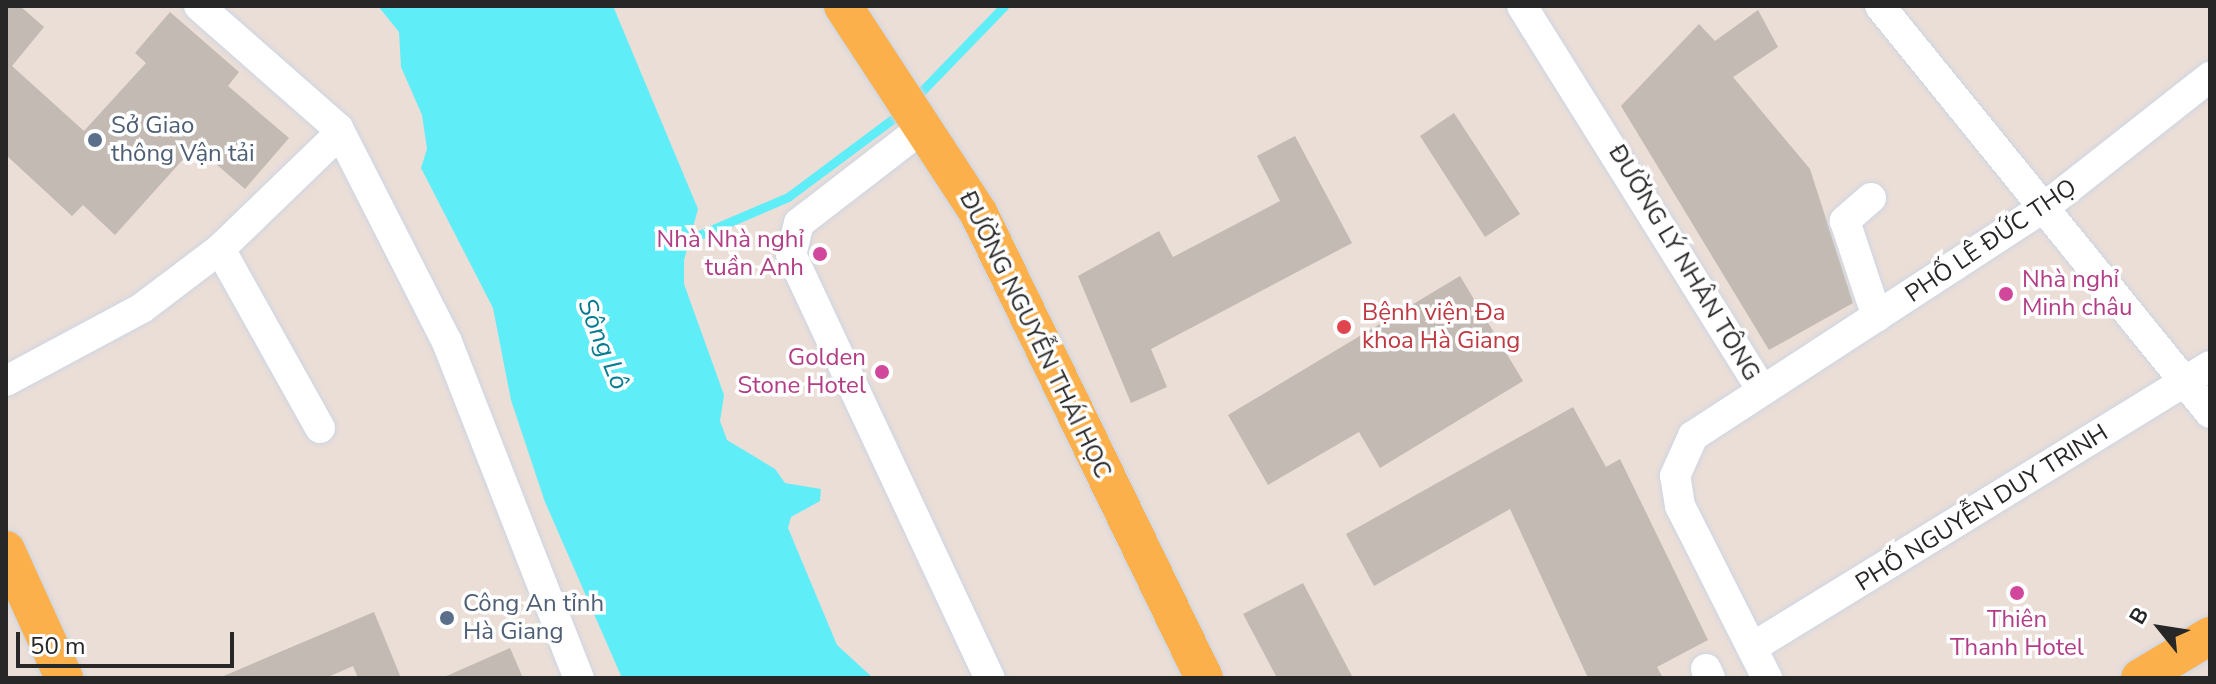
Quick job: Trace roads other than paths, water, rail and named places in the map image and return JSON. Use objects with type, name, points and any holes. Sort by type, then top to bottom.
[{"type":"main road","name":"ĐƯỜNG NGUYỄN THÁI HỌC","points":[[843,6],[894,78],[979,214],[1204,678]]},
{"type":"main road","points":[[6,550],[64,678]]},
{"type":"main road","points":[[2140,678],[2210,636]]},
{"type":"street","points":[[199,6],[340,133],[447,342],[579,678]]},
{"type":"street","name":"ĐƯỜNG LÝ NHÂN TÔNG","points":[[1522,6],[1761,388],[1693,436],[1675,476],[1680,506],[1767,678]]},
{"type":"street","points":[[1880,6],[2046,206],[2198,373],[2210,413]]},
{"type":"street","name":"PHỐ LÊ ĐỨC THỌ","points":[[1761,388],[1877,317],[2046,206],[2210,77]]},
{"type":"street","points":[[923,123],[799,223],[791,254],[990,678]]},
{"type":"street","points":[[6,381],[142,308],[220,249],[340,133]]},
{"type":"street","points":[[1871,198],[1845,221],[1877,317]]},
{"type":"street","points":[[220,249],[320,428]]},
{"type":"street","name":"PHỐ NGUYỄN DUY TRINH","points":[[1753,647],[1919,550],[2198,373]]},
{"type":"water","name":"Sông Lô","points":[[378,6],[613,6],[698,209],[684,260],[684,284],[724,395],[720,421],[727,440],[775,469],[785,483],[821,489],[820,501],[791,517],[788,528],[837,645],[873,678],[622,678],[545,502],[511,400],[493,308],[421,168],[427,149],[422,115],[401,67],[399,32]]},
{"type":"waterway","points":[[915,98],[1004,6]]},
{"type":"waterway","points":[[683,242],[788,197],[902,112]]},
{"type":"place","name":"Sở Giao thông Vận tải","points":[[95,140]]},
{"type":"place","name":"Nhà Nhà nghỉ tuần Anh","points":[[820,254]]},
{"type":"place","name":"Nhà nghỉ Minh châu","points":[[2006,294]]},
{"type":"place","name":"Bệnh viện Đa khoa Hà Giang","points":[[1344,327]]},
{"type":"place","name":"Golden Stone Hotel","points":[[882,372]]},
{"type":"place","name":"Thiên Thanh Hotel","points":[[2017,593]]},
{"type":"place","name":"Công An tỉnh Hà Giang","points":[[447,618]]}]
